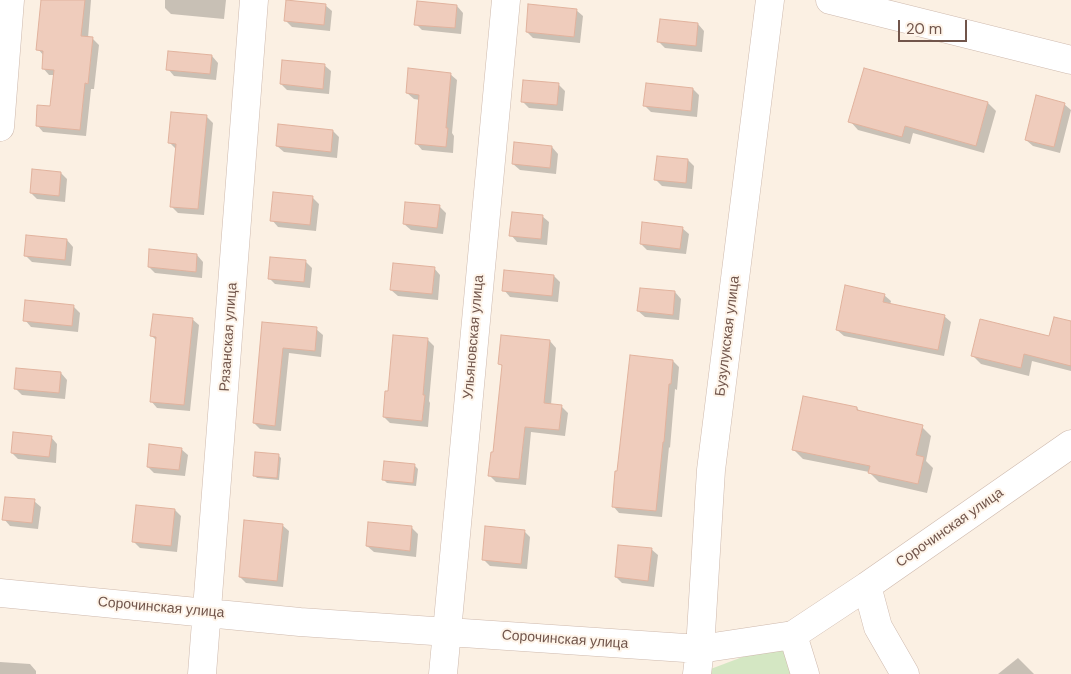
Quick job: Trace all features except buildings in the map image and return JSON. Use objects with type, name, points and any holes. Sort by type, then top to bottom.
[{"type":"street","points":[[0,127],[10,0]]},
{"type":"street","name":"Рязанская улица","points":[[202,674],[254,0]]},
{"type":"street","name":"Ульяновская улица","points":[[443,674],[506,0]]},
{"type":"street","name":"Бузулукская улица","points":[[699,661],[711,470],[770,0]]},
{"type":"street","points":[[830,0],[1071,60]]},
{"type":"street","name":"Сорочинская улица","points":[[0,594],[300,622],[446,632],[699,661],[793,635],[867,586],[1071,444]]},
{"type":"street","points":[[867,586],[878,627],[905,674]]},
{"type":"street","points":[[793,635],[805,674]]},
{"type":"green space","points":[[769,647],[783,650],[795,665],[798,674],[707,674],[708,670]]}]
